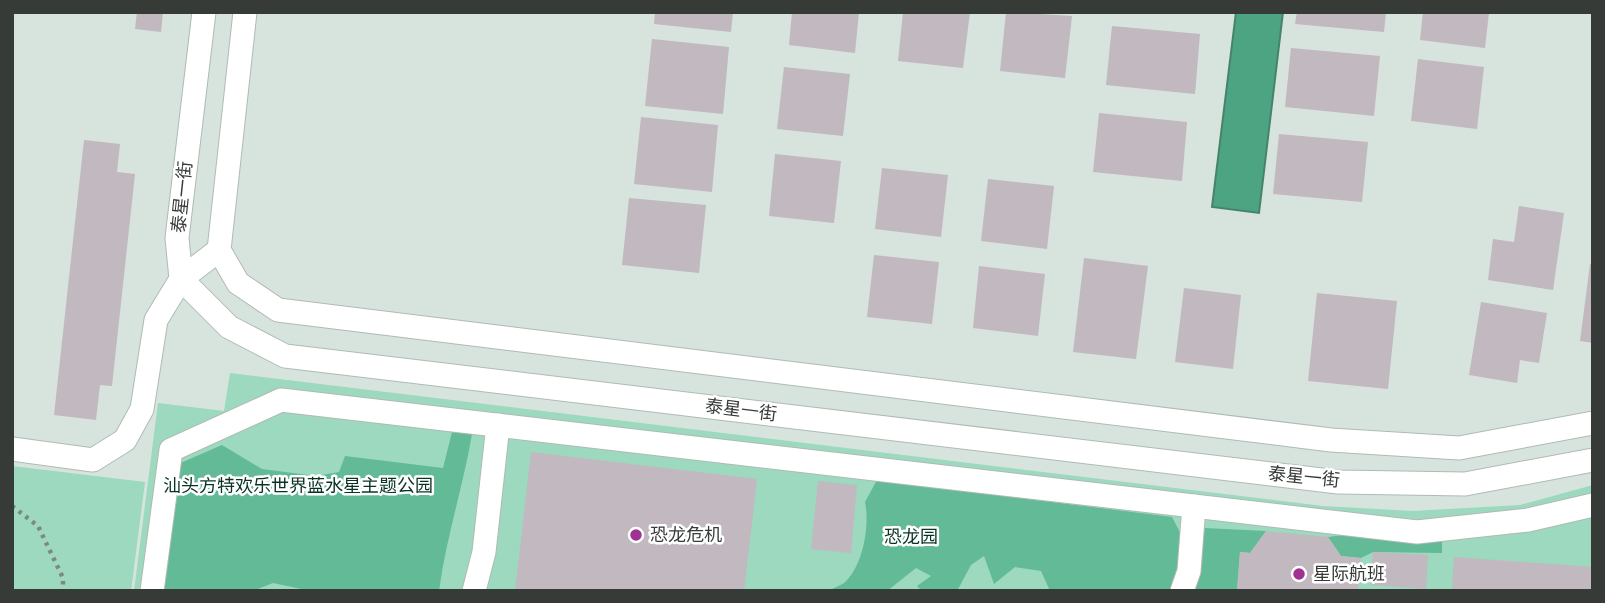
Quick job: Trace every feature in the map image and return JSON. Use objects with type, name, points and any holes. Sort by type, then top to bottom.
[{"type":"street","name":"泰星一街","points":[[204,12],[177,238],[181,279],[229,327],[285,356],[1338,482],[1465,484],[1593,460]]},
{"type":"street","points":[[245,12],[219,250],[238,283],[278,310],[1331,440],[1459,448],[1593,423]]},
{"type":"street","points":[[12,449],[93,460],[125,440],[142,409],[156,320],[181,279],[219,250]]},
{"type":"street","points":[[152,591],[171,450],[281,400],[1417,532],[1528,520],[1593,505]]},
{"type":"street","points":[[474,591],[484,552],[498,425]]},
{"type":"street","points":[[1182,591],[1189,571],[1194,506]]},
{"type":"path","points":[[12,506],[38,526],[63,578],[63,591]]},
{"type":"green space","name":"汕头方特欢乐世界蓝水星主题公园","points":[[230,373],[1323,506],[1413,511],[1520,505],[1593,485],[1593,591],[134,591],[158,403],[224,411]]},
{"type":"green space","points":[[452,432],[472,434],[439,591],[311,591],[273,583],[253,591],[161,591],[176,465],[222,445],[262,469],[316,476],[339,472],[345,456],[443,468]]},
{"type":"green space","points":[[12,466],[145,482],[131,591],[12,591]]},
{"type":"green space","name":"恐龙园","points":[[877,480],[1172,517],[1184,540],[1176,591],[1050,591],[1041,571],[1015,567],[994,584],[984,556],[971,565],[957,591],[922,591],[917,586],[931,576],[916,568],[887,591],[828,591],[844,583],[856,567],[866,534],[865,502]]},
{"type":"green space","points":[[1205,528],[1266,531],[1250,553],[1240,552],[1237,591],[1190,591]]},
{"type":"green space","points":[[1351,534],[1442,541],[1442,553],[1373,552],[1361,558],[1341,556],[1328,537]]},
{"type":"shaded area","points":[[1236,12],[1283,12],[1259,213],[1212,207]]},
{"type":"building","points":[[137,12],[163,12],[161,32],[135,29]]},
{"type":"building","points":[[655,12],[733,12],[731,32],[654,24]]},
{"type":"building","points":[[792,12],[859,12],[855,53],[789,45]]},
{"type":"building","points":[[903,12],[970,12],[963,68],[898,61]]},
{"type":"building","points":[[1006,12],[1072,16],[1065,78],[1000,71]]},
{"type":"building","points":[[1297,12],[1386,12],[1384,32],[1295,24]]},
{"type":"building","points":[[1423,12],[1489,12],[1485,48],[1420,40]]},
{"type":"building","points":[[1112,26],[1200,34],[1195,94],[1106,85]]},
{"type":"building","points":[[652,39],[729,47],[723,114],[645,106]]},
{"type":"building","points":[[1291,48],[1380,56],[1374,116],[1285,107]]},
{"type":"building","points":[[1418,59],[1484,67],[1477,129],[1411,121]]},
{"type":"building","points":[[784,67],[850,74],[843,136],[777,129]]},
{"type":"building","points":[[1099,113],[1187,122],[1182,181],[1093,172]]},
{"type":"building","points":[[641,117],[718,125],[712,192],[634,184]]},
{"type":"building","points":[[1279,134],[1368,142],[1362,202],[1273,194]]},
{"type":"building","points":[[84,140],[120,144],[117,172],[135,174],[112,386],[100,385],[96,420],[54,415]]},
{"type":"building","points":[[775,154],[841,161],[834,223],[769,216]]},
{"type":"building","points":[[882,168],[948,175],[941,237],[875,229]]},
{"type":"building","points":[[988,179],[1054,186],[1047,249],[981,241]]},
{"type":"building","points":[[629,198],[706,205],[699,273],[622,265]]},
{"type":"building","points":[[1519,206],[1564,213],[1553,290],[1488,280],[1493,239],[1514,242]]},
{"type":"building","points":[[874,255],[939,262],[932,324],[867,317]]},
{"type":"building","points":[[1084,258],[1148,266],[1136,359],[1073,352]]},
{"type":"building","points":[[1590,264],[1593,264],[1593,343],[1580,341]]},
{"type":"building","points":[[979,266],[1045,274],[1038,336],[973,328]]},
{"type":"building","points":[[1184,288],[1241,295],[1233,369],[1175,362]]},
{"type":"building","points":[[1317,293],[1397,301],[1388,389],[1308,381]]},
{"type":"building","points":[[1481,302],[1547,313],[1539,363],[1520,360],[1517,383],[1469,375]]},
{"type":"building","name":"恐龙危机","points":[[531,452],[757,479],[744,591],[515,591]]},
{"type":"building","points":[[818,481],[857,485],[851,553],[811,549]]},
{"type":"building","name":"星际航班","points":[[1266,531],[1328,537],[1341,556],[1361,558],[1358,591],[1237,591],[1240,552],[1250,553]]},
{"type":"building","points":[[1373,552],[1428,555],[1426,589],[1371,585]]},
{"type":"building","points":[[1454,557],[1593,567],[1593,591],[1452,591]]},
{"type":"place","name":"恐龙危机","points":[[636,535]]},
{"type":"place","name":"星际航班","points":[[1299,574]]}]
